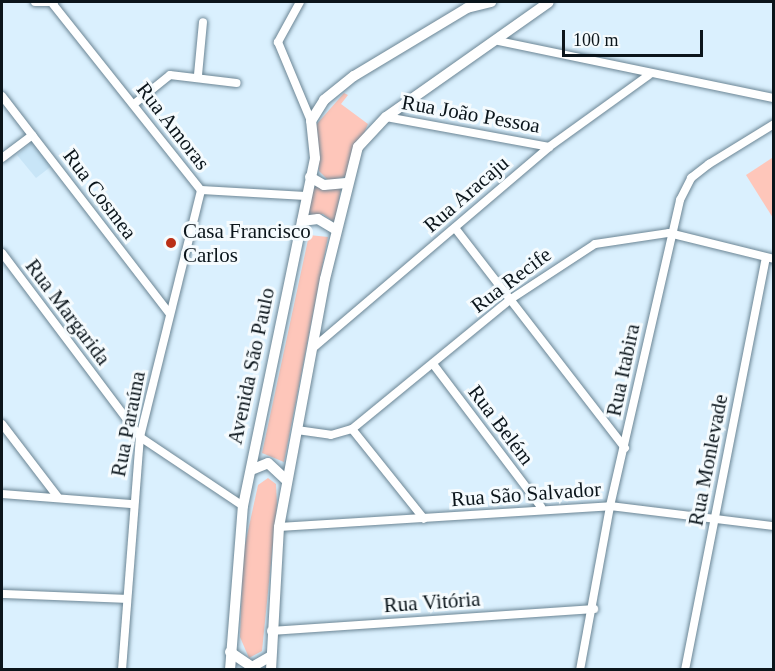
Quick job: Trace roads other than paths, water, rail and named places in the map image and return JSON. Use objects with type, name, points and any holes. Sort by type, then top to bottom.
[{"type":"street","points":[[35,2],[53,2]]},
{"type":"street","name":"Rua Amoras","points":[[53,2],[201,190],[306,196]]},
{"type":"street","name":"Avenida São Paulo","points":[[230,669],[243,506],[315,158],[311,121],[278,42],[300,2]]},
{"type":"street","points":[[311,121],[324,100],[354,76],[467,8],[491,2]]},
{"type":"street","points":[[271,669],[271,631],[279,527],[336,230],[346,183],[358,147],[386,117],[498,41],[549,2]]},
{"type":"street","points":[[198,75],[204,22]]},
{"type":"street","points":[[498,41],[649,75],[774,98]]},
{"type":"street","points":[[134,104],[170,75],[198,75],[237,83]]},
{"type":"street","name":"Rua Aracaju","points":[[313,348],[549,147],[649,75]]},
{"type":"street","name":"Rua Cosmea","points":[[2,96],[170,314]]},
{"type":"street","name":"Rua João Pessoa","points":[[386,117],[549,147]]},
{"type":"street","name":"Rua Itabira","points":[[580,669],[594,609],[610,506],[625,448],[669,233],[692,178],[774,124]]},
{"type":"street","points":[[2,158],[32,135]]},
{"type":"street","points":[[310,177],[324,185],[346,183]]},
{"type":"street","name":"Rua Paraúna","points":[[122,669],[131,504],[140,437],[201,190]]},
{"type":"street","points":[[302,221],[318,219],[336,230]]},
{"type":"street","points":[[455,228],[625,448]]},
{"type":"street","name":"Rua Recife","points":[[297,430],[331,435],[352,429],[512,300],[595,244],[669,233],[770,259]]},
{"type":"street","points":[[770,259],[774,249]]},
{"type":"street","name":"Rua Margarida","points":[[2,253],[140,437],[243,506]]},
{"type":"street","name":"Rua Monlevade","points":[[685,669],[770,259]]},
{"type":"street","name":"Rua Belém","points":[[433,364],[541,507]]},
{"type":"street","points":[[2,424],[57,496]]},
{"type":"street","points":[[352,429],[424,519]]},
{"type":"street","points":[[251,470],[268,464],[287,481]]},
{"type":"street","points":[[2,494],[57,496],[131,504]]},
{"type":"street","name":"Rua São Salvador","points":[[279,527],[424,519],[541,507],[610,506],[716,515],[774,526]]},
{"type":"street","points":[[2,594],[125,599]]},
{"type":"street","name":"Rua Vitória","points":[[271,631],[594,609]]},
{"type":"street","points":[[230,652],[252,668],[271,656]]},
{"type":"place","name":"Casa Francisco Carlos","points":[[171,243]]}]
